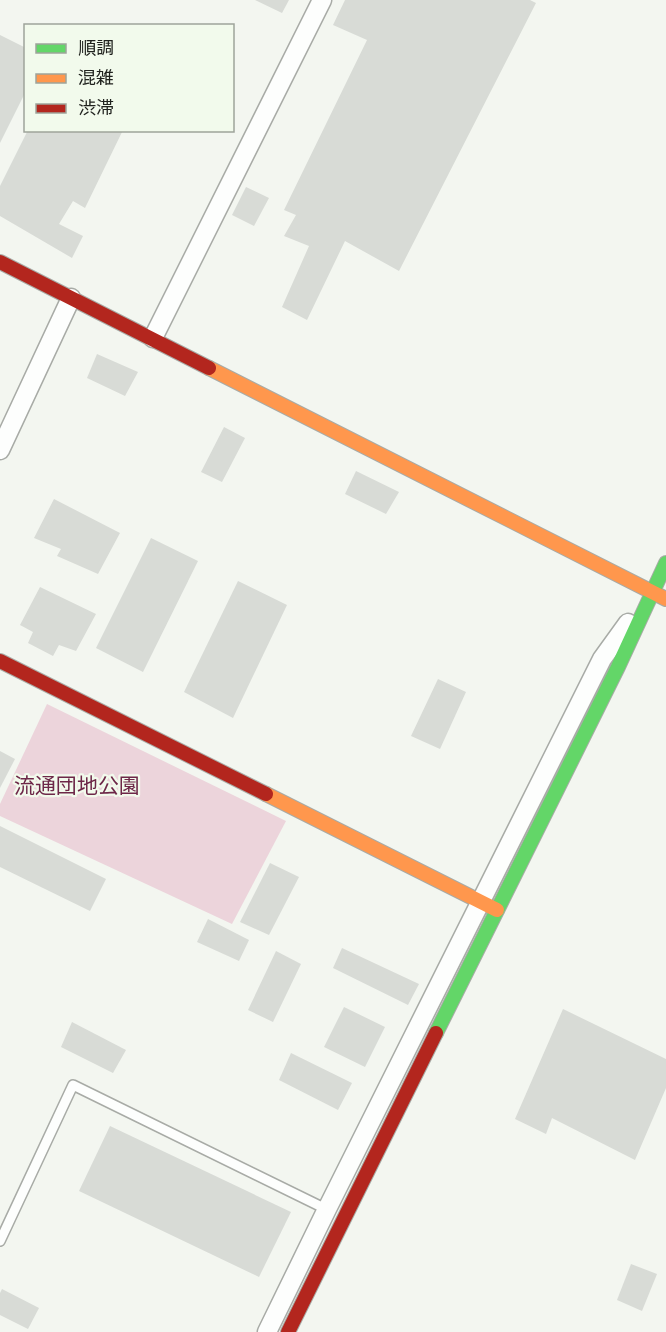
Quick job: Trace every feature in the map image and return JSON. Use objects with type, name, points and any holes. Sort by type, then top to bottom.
[{"type":"street","points":[[153,338],[322,0]]},
{"type":"street","points":[[0,262],[659,596]]},
{"type":"street","points":[[0,450],[71,298]]},
{"type":"street","points":[[288,1332],[618,667],[659,596],[666,563]]},
{"type":"street","points":[[267,1332],[602,658],[659,596]]},
{"type":"street","points":[[0,661],[497,910]]},
{"type":"lane","points":[[0,1241],[74,1085],[344,1218]]},
{"type":"green space","name":"流通団地公園","points":[[47,704],[286,821],[232,924],[0,816],[0,804]]},
{"type":"building","points":[[255,0],[289,0],[282,13]]},
{"type":"building","points":[[345,0],[530,0],[536,3],[399,271],[345,241],[307,320],[282,307],[309,246],[284,236],[296,215],[284,210],[367,40],[333,25]]},
{"type":"building","points":[[0,35],[24,47],[24,95],[0,143]]},
{"type":"building","points":[[27,132],[122,132],[85,208],[73,201],[59,224],[83,236],[72,258],[0,216],[0,186]]},
{"type":"building","points":[[246,187],[269,198],[254,226],[232,215]]},
{"type":"building","points":[[97,354],[138,372],[125,396],[87,378]]},
{"type":"building","points":[[224,427],[245,438],[222,482],[201,472]]},
{"type":"building","points":[[356,471],[399,492],[386,514],[345,494]]},
{"type":"building","points":[[54,499],[120,533],[98,574],[57,556],[61,549],[34,538]]},
{"type":"building","points":[[151,538],[198,561],[143,672],[96,648]]},
{"type":"building","points":[[238,581],[287,605],[233,718],[184,692]]},
{"type":"building","points":[[40,587],[96,614],[76,651],[59,645],[53,656],[28,643],[33,632],[20,625]]},
{"type":"building","points":[[438,679],[466,692],[440,749],[411,736]]},
{"type":"building","points":[[0,751],[15,759],[0,788]]},
{"type":"building","points":[[0,826],[106,879],[90,911],[0,867]]},
{"type":"building","points":[[270,863],[299,877],[269,935],[240,922]]},
{"type":"building","points":[[208,919],[249,940],[239,961],[197,942]]},
{"type":"building","points":[[342,948],[419,984],[408,1005],[333,968]]},
{"type":"building","points":[[276,951],[301,964],[273,1022],[248,1010]]},
{"type":"building","points":[[344,1007],[385,1027],[365,1067],[324,1047]]},
{"type":"building","points":[[563,1009],[666,1059],[666,1088],[635,1160],[552,1118],[546,1134],[515,1119]]},
{"type":"building","points":[[72,1022],[126,1050],[113,1073],[61,1047]]},
{"type":"building","points":[[291,1053],[352,1083],[338,1110],[279,1080]]},
{"type":"building","points":[[110,1126],[291,1212],[259,1277],[79,1191]]},
{"type":"building","points":[[631,1264],[657,1274],[642,1311],[617,1300]]},
{"type":"building","points":[[2,1289],[39,1308],[28,1329],[0,1315]]},
{"type":"traffic: fast","points":[[436,1033],[618,667],[666,563]]},
{"type":"traffic: slow","points":[[209,368],[666,599]]},
{"type":"traffic: slow","points":[[266,794],[497,910]]},
{"type":"traffic: jam","points":[[0,262],[209,368]]},
{"type":"traffic: jam","points":[[0,661],[266,794]]},
{"type":"traffic: jam","points":[[288,1332],[436,1033]]}]
